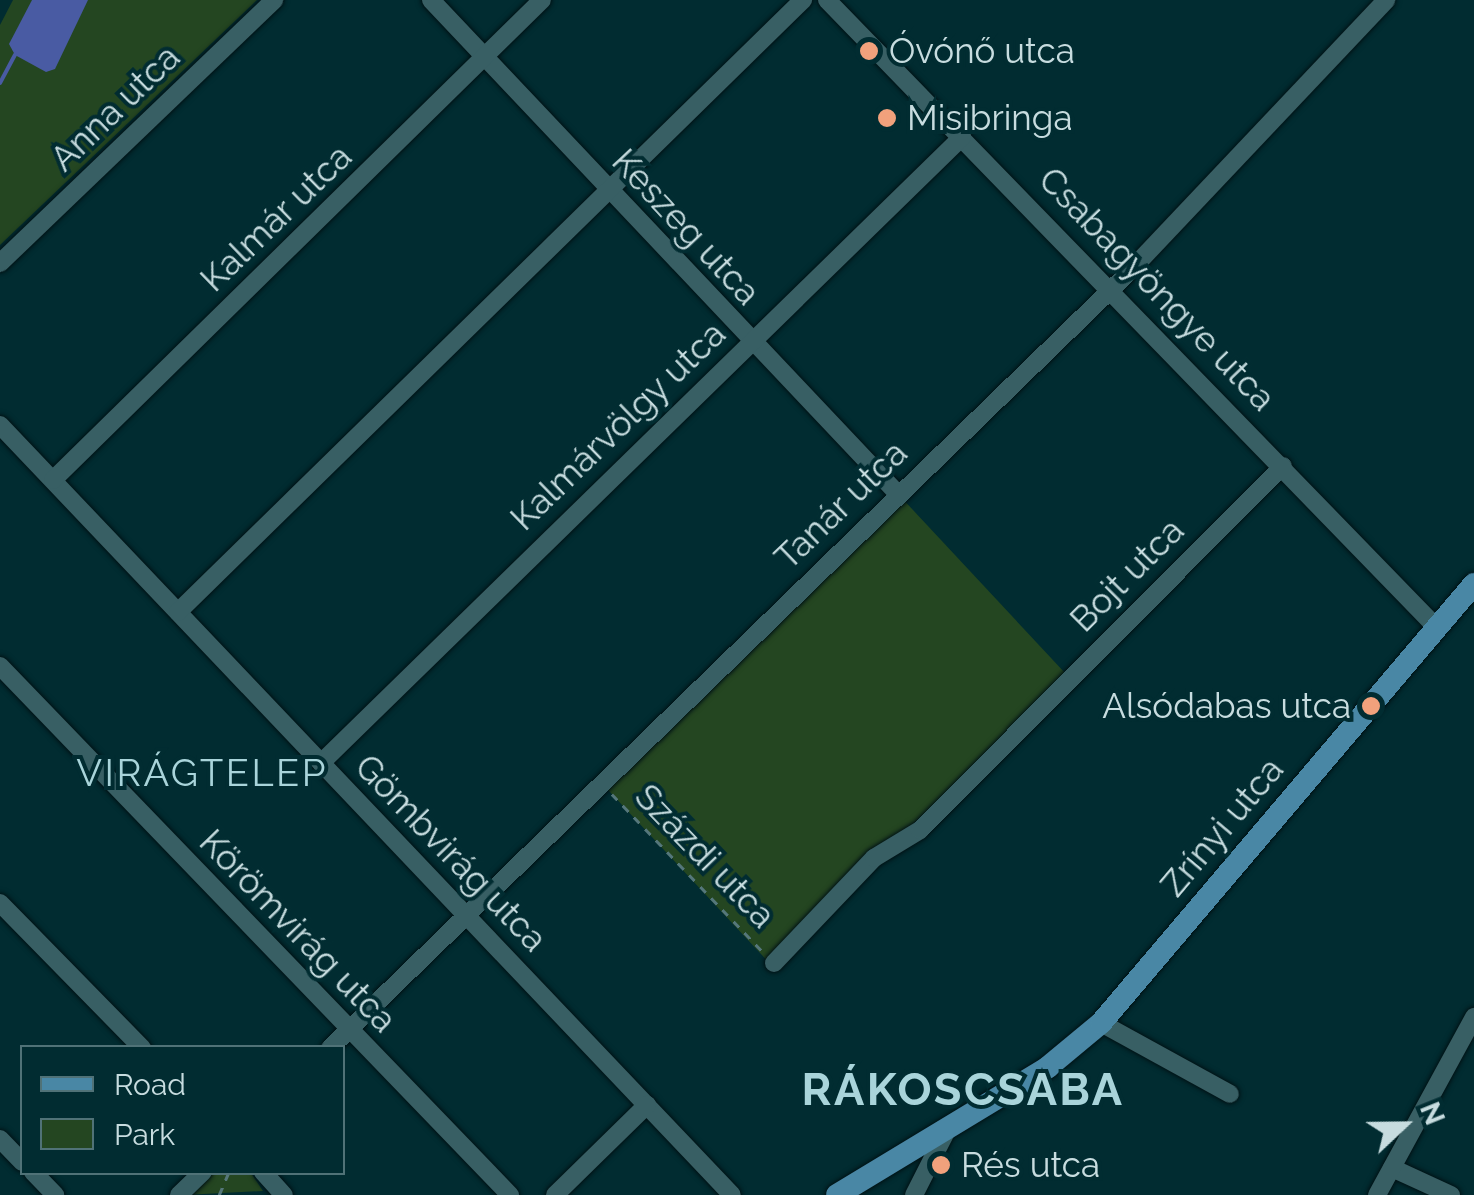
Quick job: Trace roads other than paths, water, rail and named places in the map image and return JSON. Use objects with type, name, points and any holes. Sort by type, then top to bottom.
[{"type":"main road","name":"Zrínyi utca","points":[[837,1195],[1048,1067],[1101,1023],[1474,584]]},
{"type":"street","name":"Anna utca","points":[[0,263],[274,0]]},
{"type":"street","name":"Keszeg utca","points":[[432,0],[488,57],[606,192],[898,495]]},
{"type":"street","name":"Kalmár utca","points":[[54,480],[542,0]]},
{"type":"street","points":[[178,612],[803,0]]},
{"type":"street","name":"Csabagyöngye utca","points":[[827,0],[1113,288],[1436,628]]},
{"type":"street","name":"Tanár utca","points":[[333,1045],[1113,288],[1386,0]]},
{"type":"street","name":"Kalmárvölgy utca","points":[[320,763],[962,137]]},
{"type":"street","name":"Gömbvirág utca","points":[[0,424],[732,1195]]},
{"type":"street","name":"Bojt utca","points":[[774,963],[874,858],[920,830],[1283,466]]},
{"type":"street","name":"Körömvirág utca","points":[[0,666],[510,1195]]},
{"type":"street","points":[[0,903],[139,1045]]},
{"type":"street","points":[[1377,1195],[1474,1017]]},
{"type":"street","points":[[1101,1023],[1230,1094]]},
{"type":"street","points":[[555,1195],[647,1106]]},
{"type":"street","points":[[914,1195],[949,1127]]},
{"type":"street","points":[[0,1139],[20,1160]]},
{"type":"street","points":[[1392,1168],[1451,1195]]},
{"type":"street","points":[[36,1175],[55,1195]]},
{"type":"street","points":[[179,1195],[200,1175]]},
{"type":"water","points":[[32,0],[88,0],[55,69],[46,72],[15,55],[9,44]]},
{"type":"waterway","points":[[0,83],[15,55]]},
{"type":"place","name":"Óvónő utca","points":[[869,51]]},
{"type":"place","name":"Misibringa","points":[[887,118]]},
{"type":"place","name":"Alsódabas utca","points":[[1371,706]]},
{"type":"place","name":"Rés utca","points":[[941,1165]]},
{"type":"district","name":"VIRÁGTELEP","points":[[202,773]]},
{"type":"district","name":"RÁKOSCSABA","points":[[963,1090]]}]
